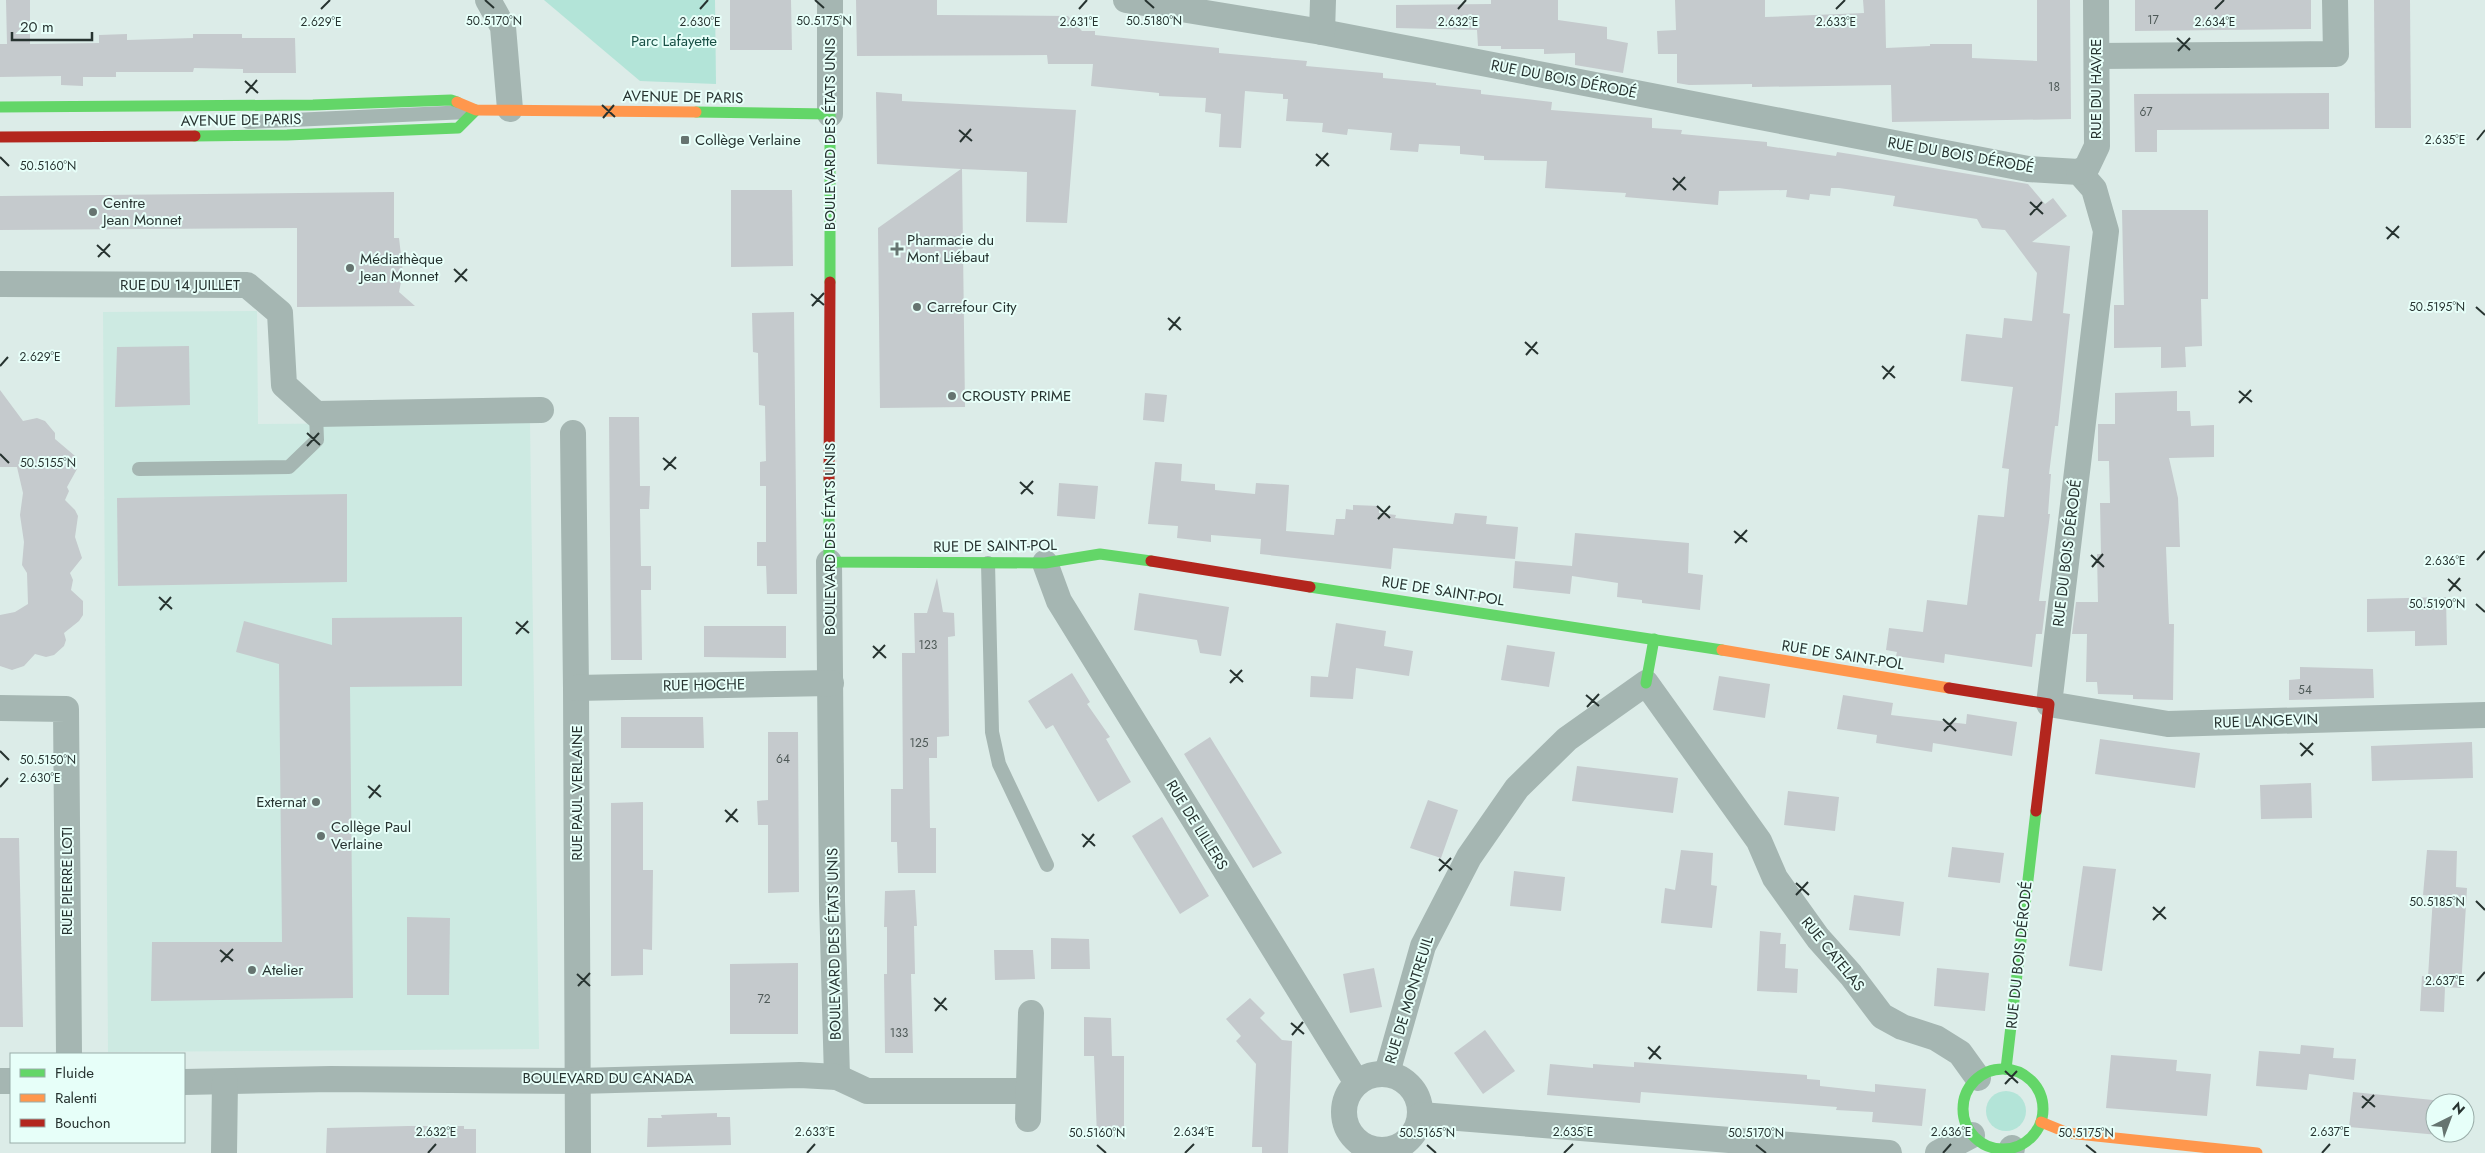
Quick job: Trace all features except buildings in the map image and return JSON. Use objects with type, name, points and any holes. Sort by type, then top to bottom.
[{"type":"street","points":[[488,0],[503,27],[510,109]]},
{"type":"street","name":"BOULEVARD DES ÉTATS UNIS","points":[[830,0],[832,900],[837,1077]]},
{"type":"street","name":"RUE DU BOIS DÉRODÉ","points":[[1126,0],[1322,32],[2028,169],[2079,172],[2094,189],[2106,231],[2006,1069]]},
{"type":"street","points":[[1322,32],[1323,0]]},
{"type":"street","name":"RUE DU HAVRE","points":[[2079,172],[2087,167],[2097,146],[2096,0]]},
{"type":"street","points":[[2097,56],[2336,54],[2335,0]]},
{"type":"street","name":"AVENUE DE PARIS","points":[[0,107],[313,104],[451,100],[476,110],[830,114]]},
{"type":"street","name":"AVENUE DE PARIS","points":[[0,137],[287,135],[458,128],[476,110]]},
{"type":"street","name":"RUE DU 14 JUILLET","points":[[0,284],[247,285],[280,313],[284,385],[316,414]]},
{"type":"street","points":[[316,414],[541,410]]},
{"type":"street","name":"RUE PAUL VERLAINE","points":[[573,434],[578,1153]]},
{"type":"street","name":"RUE DE SAINT-POL","points":[[830,562],[1045,563],[1100,554],[1136,558],[1264,580],[1654,638],[2049,704]]},
{"type":"street","name":"RUE DE LILLERS","points":[[1045,563],[1058,601],[1357,1083]]},
{"type":"street","points":[[1646,683],[1654,638]]},
{"type":"street","name":"RUE HOCHE","points":[[576,688],[831,683]]},
{"type":"street","name":"RUE DE MONTREUIL","points":[[1387,1073],[1423,946],[1469,857],[1518,788],[1568,739],[1646,683]]},
{"type":"street","name":"RUE CATELAS","points":[[1646,683],[1759,841],[1775,878],[1818,938],[1851,975],[1882,1016],[1902,1027],[1936,1038],[1960,1053],[1978,1078]]},
{"type":"street","name":"RUE LANGEVIN","points":[[2049,704],[2168,724],[2485,715]]},
{"type":"street","name":"RUE PIERRE LOTI","points":[[0,708],[66,708],[69,1053]]},
{"type":"street","points":[[1028,1120],[1031,1013]]},
{"type":"street","points":[[2006,1069],[2020,1073],[2032,1082],[2041,1101],[2041,1122],[2034,1134],[2020,1150],[1991,1146],[1972,1135],[1963,1116],[1963,1105],[1966,1095],[1978,1078],[1992,1070],[2006,1069]]},
{"type":"street","points":[[1387,1073],[1399,1077],[1412,1088],[1420,1104],[1421,1115],[1413,1136],[1404,1144],[1392,1150],[1380,1152],[1363,1146],[1351,1135],[1345,1122],[1344,1110],[1347,1097],[1357,1083],[1368,1076],[1387,1073]]},
{"type":"street","name":"BOULEVARD DU CANADA","points":[[185,1082],[331,1079],[578,1081],[800,1075],[837,1077],[867,1092],[1028,1091]]},
{"type":"street","points":[[224,1153],[225,1082]]},
{"type":"street","points":[[1421,1115],[1889,1153]]},
{"type":"street","points":[[2041,1122],[2068,1133],[2258,1153]]},
{"type":"street","points":[[1938,1153],[1972,1135]]},
{"type":"lane","points":[[0,124],[255,122],[464,114],[476,110]]},
{"type":"lane","points":[[139,469],[289,467],[317,440],[316,414]]},
{"type":"lane","points":[[988,563],[992,732],[999,764],[1048,864]]},
{"type":"shaded area","name":"Collège Paul Verlaine","points":[[257,311],[258,424],[530,422],[539,1049],[108,1052],[103,312]]},
{"type":"green space","name":"Parc Lafayette","points":[[544,0],[715,0],[716,84],[640,81]]},
{"type":"green space","points":[[2010,1091],[2017,1094],[2023,1100],[2026,1111],[2025,1119],[2017,1128],[2010,1131],[2002,1131],[1995,1128],[1987,1119],[1986,1107],[1989,1100],[1998,1092]]},
{"type":"traffic: fast","points":[[0,107],[313,105],[451,100],[457,102]]},
{"type":"traffic: fast","points":[[195,136],[287,135],[458,128],[476,110]]},
{"type":"traffic: fast","points":[[696,112],[830,114],[830,282]]},
{"type":"traffic: fast","points":[[829,479],[829,562],[1045,563],[1100,554],[1151,561]]},
{"type":"traffic: fast","points":[[1310,587],[1722,650]]},
{"type":"traffic: fast","points":[[1646,683],[1654,639]]},
{"type":"traffic: fast","points":[[2006,1069],[2036,811]]},
{"type":"traffic: fast","points":[[2003,1069],[2018,1072],[2031,1081],[2040,1094],[2043,1109],[2040,1124],[2031,1137],[2018,1146],[2003,1149],[1988,1146],[1975,1137],[1966,1124],[1963,1109],[1966,1094],[1975,1081],[1988,1072],[2003,1069]]},
{"type":"traffic: slow","points":[[457,102],[476,110],[696,112]]},
{"type":"traffic: slow","points":[[1722,650],[1949,688]]},
{"type":"traffic: slow","points":[[2041,1122],[2068,1133],[2257,1153]]},
{"type":"traffic: jam","points":[[0,137],[195,136]]},
{"type":"traffic: jam","points":[[829,479],[830,282]]},
{"type":"traffic: jam","points":[[1151,561],[1310,587]]},
{"type":"traffic: jam","points":[[1949,688],[2049,704],[2036,811]]},
{"type":"place","name":"Collège Verlaine","points":[[685,140]]},
{"type":"place","name":"Centre Jean Monnet","points":[[93,212]]},
{"type":"place","name":"Pharmacie du Mont Liébaut","points":[[897,249]]},
{"type":"place","name":"Médiathèque Jean Monnet","points":[[350,268]]},
{"type":"place","name":"Carrefour City","points":[[917,307]]},
{"type":"place","name":"CROUSTY PRIME","points":[[952,396]]},
{"type":"place","name":"Externat","points":[[316,802]]},
{"type":"place","name":"Collège Paul Verlaine","points":[[321,836]]},
{"type":"place","name":"Atelier","points":[[252,970]]}]
